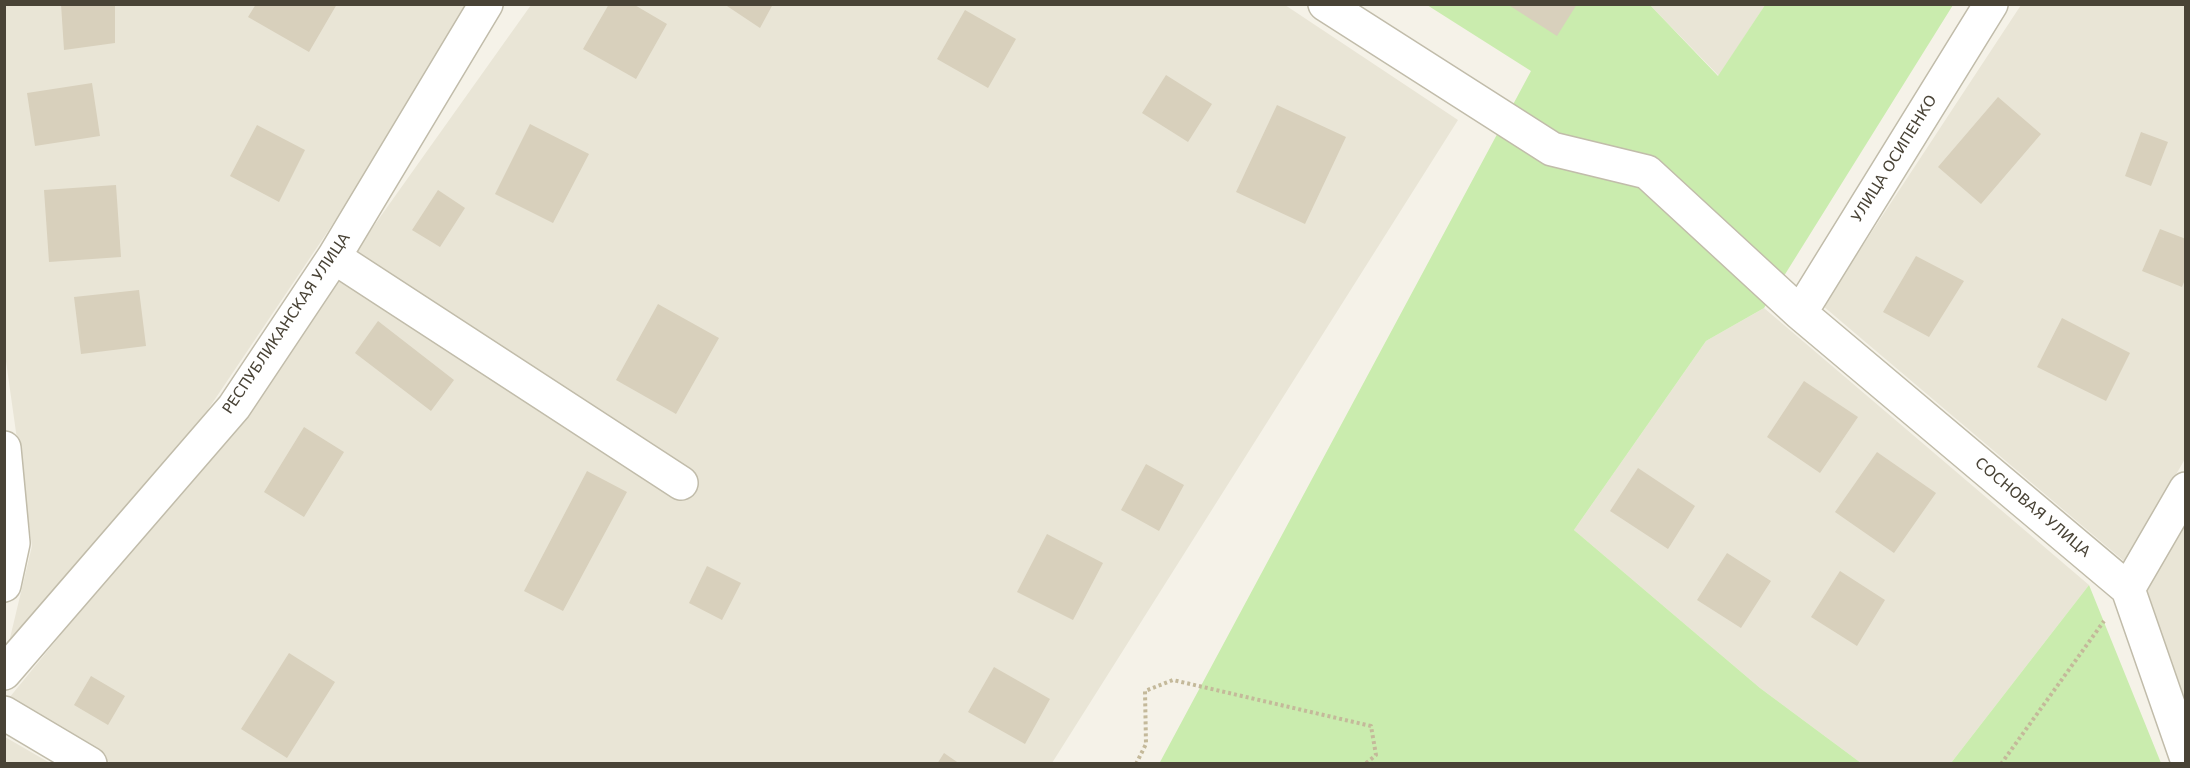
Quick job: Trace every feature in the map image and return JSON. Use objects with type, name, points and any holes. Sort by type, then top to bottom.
[{"type":"street","name":"РЕСПУБЛИКАНСКАЯ УЛИЦА","points":[[4,673],[234,407],[334,257],[486,4]]},
{"type":"street","name":"СОСНОВАЯ УЛИЦА","points":[[1324,4],[1552,149],[1647,172],[1800,313],[2128,589]]},
{"type":"street","name":"УЛИЦА ОСИПЕНКО","points":[[1800,313],[1990,4]]},
{"type":"street","points":[[334,257],[681,483]]},
{"type":"street","points":[[4,448],[13,543],[4,585]]},
{"type":"street","points":[[2186,489],[2128,589],[2186,756]]},
{"type":"street","points":[[4,714],[90,764]]},
{"type":"path","points":[[2001,764],[2128,589]]},
{"type":"path","points":[[1136,764],[1146,744],[1144,691],[1173,680],[1371,726],[1376,755],[1365,764]]},
{"type":"shaded area","points":[[5,5],[480,5],[207,411],[5,659],[32,546],[4,347]]},
{"type":"shaded area","points":[[531,5],[1285,5],[1458,120],[1052,763],[111,763],[5,703],[235,421]]},
{"type":"shaded area","points":[[1650,5],[1765,5],[1719,76]]},
{"type":"shaded area","points":[[2021,5],[2185,5],[2185,459],[2125,562],[1823,306]]},
{"type":"shaded area","points":[[1764,308],[2089,585],[1951,763],[1861,763],[1760,688],[1574,530],[1706,341]]},
{"type":"shaded area","points":[[2185,511],[2185,724],[2140,589]]},
{"type":"shaded area","points":[[5,737],[50,763],[5,763]]},
{"type":"green space","points":[[1427,5],[1650,5],[1718,76],[1765,5],[1953,5],[1764,308],[1706,341],[1574,530],[1760,688],[1861,763],[1159,764],[1531,71]]},
{"type":"green space","points":[[2089,585],[2161,763],[1951,763]]},
{"type":"building","points":[[61,4],[115,4],[115,43],[64,50]]},
{"type":"building","points":[[256,4],[337,4],[309,52],[248,17]]},
{"type":"building","points":[[609,4],[633,4],[667,24],[636,79],[583,49]]},
{"type":"building","points":[[724,4],[773,4],[760,28]]},
{"type":"building","points":[[1507,4],[1577,4],[1557,36]]},
{"type":"building","points":[[965,10],[1016,39],[988,88],[937,59]]},
{"type":"building","points":[[1166,75],[1212,104],[1188,142],[1142,113]]},
{"type":"building","points":[[92,83],[100,136],[35,146],[27,93]]},
{"type":"building","points":[[1998,97],[2041,134],[1981,204],[1938,167]]},
{"type":"building","points":[[1277,105],[1346,137],[1305,224],[1236,192]]},
{"type":"building","points":[[530,124],[589,154],[553,223],[495,194]]},
{"type":"building","points":[[257,125],[305,150],[279,202],[230,176]]},
{"type":"building","points":[[2141,132],[2168,142],[2151,186],[2125,176]]},
{"type":"building","points":[[116,185],[121,257],[49,262],[44,190]]},
{"type":"building","points":[[438,190],[465,208],[440,247],[412,230]]},
{"type":"building","points":[[2160,229],[2186,239],[2186,277],[2182,287],[2142,271]]},
{"type":"building","points":[[1916,256],[1964,281],[1929,337],[1883,312]]},
{"type":"building","points":[[139,290],[146,346],[81,354],[74,297]]},
{"type":"building","points":[[658,304],[719,338],[676,414],[616,380]]},
{"type":"building","points":[[2062,318],[2130,353],[2106,401],[2037,367]]},
{"type":"building","points":[[378,321],[454,380],[431,411],[355,353]]},
{"type":"building","points":[[1804,381],[1858,417],[1820,473],[1767,437]]},
{"type":"building","points":[[304,427],[344,452],[304,517],[264,492]]},
{"type":"building","points":[[1877,452],[1936,493],[1894,553],[1835,512]]},
{"type":"building","points":[[1146,464],[1184,485],[1159,531],[1121,510]]},
{"type":"building","points":[[1638,468],[1695,506],[1668,549],[1610,511]]},
{"type":"building","points":[[587,471],[627,492],[563,611],[524,591]]},
{"type":"building","points":[[1047,534],[1103,563],[1073,620],[1017,592]]},
{"type":"building","points":[[1727,553],[1771,581],[1741,628],[1697,600]]},
{"type":"building","points":[[707,566],[741,583],[722,620],[689,603]]},
{"type":"building","points":[[1840,571],[1885,600],[1857,646],[1811,617]]},
{"type":"building","points":[[289,653],[335,682],[287,758],[241,729]]},
{"type":"building","points":[[994,667],[1050,699],[1025,744],[968,712]]},
{"type":"building","points":[[91,676],[125,696],[108,725],[74,705]]},
{"type":"building","points":[[944,753],[960,764],[937,764]]}]
